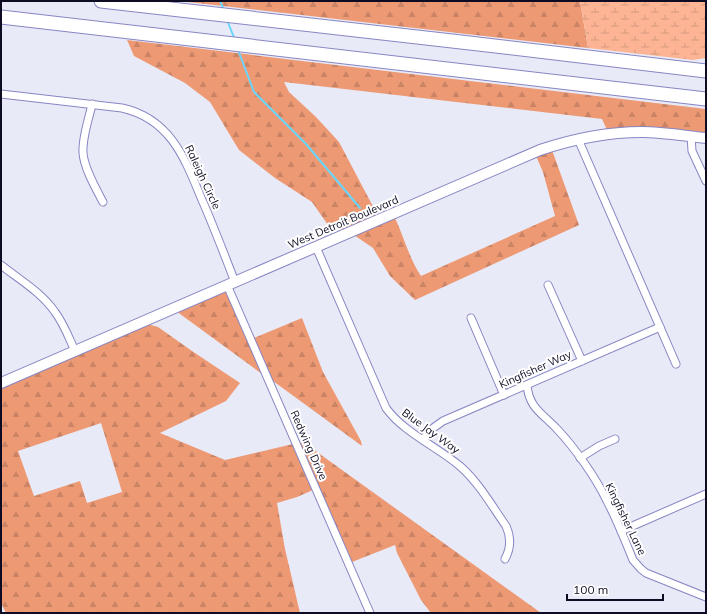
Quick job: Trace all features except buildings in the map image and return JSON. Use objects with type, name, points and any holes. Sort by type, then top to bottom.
[{"type":"highway","points":[[101,1],[706,71]]},
{"type":"highway","points":[[1,17],[706,99]]},
{"type":"highway","points":[[669,67],[706,62]]},
{"type":"street","name":"Raleigh Circle","points":[[1,94],[122,108],[141,114],[152,120],[175,143],[186,162],[231,284]]},
{"type":"street","points":[[92,104],[83,145],[83,153],[88,171],[103,202]]},
{"type":"street","name":"West Detroit Boulevard","points":[[1,383],[525,156],[578,139],[598,135],[630,132],[706,138]]},
{"type":"street","points":[[691,136],[692,151],[706,181]]},
{"type":"street","points":[[578,139],[676,364]]},
{"type":"street","name":"Blue Jay Way","points":[[316,247],[386,408],[398,421],[459,465],[469,475],[506,526],[510,542],[505,559]]},
{"type":"street","points":[[1,266],[46,300],[62,322],[75,351]]},
{"type":"street","name":"Redwing Drive","points":[[231,284],[370,613]]},
{"type":"street","points":[[548,285],[582,361]]},
{"type":"street","points":[[471,318],[504,395]]},
{"type":"street","name":"Kingfisher Way","points":[[423,440],[429,431],[443,421],[660,327]]},
{"type":"street","name":"Kingfisher Lane","points":[[527,385],[529,397],[535,408],[561,434],[598,484],[621,531],[633,560],[646,573],[706,597]]},
{"type":"street","points":[[580,458],[599,446],[615,439]]},
{"type":"street","points":[[621,531],[706,494]]},
{"type":"green space","points":[[179,1],[580,1],[588,48]]},
{"type":"green space","points":[[580,1],[706,1],[706,58],[693,60],[588,48]]},
{"type":"green space","points":[[127,40],[706,109],[706,134],[607,130],[602,119],[284,82],[289,92],[316,117],[339,142],[378,216],[344,231],[328,225],[312,202],[275,178],[239,150],[210,102],[185,83],[134,56]]},
{"type":"green space","points":[[552,150],[579,225],[415,300],[390,276],[373,248],[354,235],[395,218],[410,255],[421,276],[555,216],[543,172],[536,156]]},
{"type":"green space","points":[[226,290],[262,374],[176,311]]},
{"type":"green space","points":[[302,318],[323,372],[361,441],[362,446],[273,381],[254,338]]},
{"type":"green space","points":[[147,324],[158,327],[240,383],[226,401],[160,433],[225,460],[293,444],[313,490],[277,503],[285,549],[300,613],[6,613],[1,603],[1,387]],"holes":[[[101,423],[122,492],[87,503],[80,481],[34,496],[18,451]]]},
{"type":"green space","points":[[308,442],[317,452],[541,613],[431,613],[421,600],[397,553],[395,545],[352,562],[299,443]]},
{"type":"waterway","points":[[220,1],[224,10]]},
{"type":"waterway","points":[[227,20],[235,40]]},
{"type":"waterway","points":[[238,50],[254,92],[306,144],[360,208]]}]
